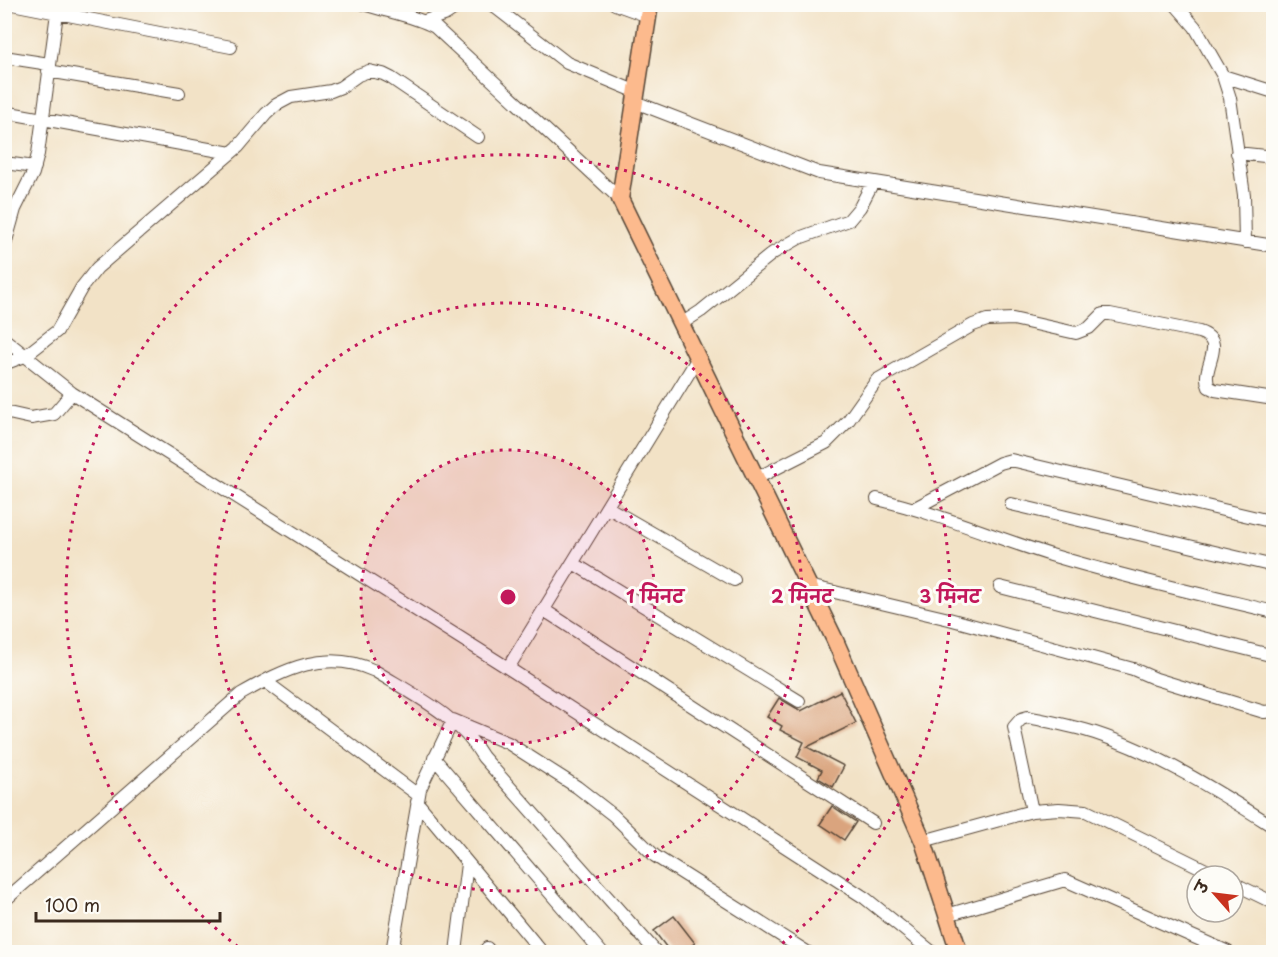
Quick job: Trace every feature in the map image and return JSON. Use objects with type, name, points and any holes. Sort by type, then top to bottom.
[{"type":"main road","points":[[649,10],[620,199],[834,638],[923,841],[959,952]]},
{"type":"street","points":[[12,4],[231,47]]},
{"type":"street","points":[[364,4],[425,21],[450,39],[620,199]]},
{"type":"street","points":[[433,4],[446,14]]},
{"type":"street","points":[[425,21],[446,14],[461,4]]},
{"type":"street","points":[[491,4],[567,63],[636,97],[819,173],[1274,246]]},
{"type":"street","points":[[615,4],[649,10]]},
{"type":"street","points":[[1174,4],[1195,27],[1223,76],[1230,98],[1244,195],[1245,242]]},
{"type":"street","points":[[4,248],[15,209],[35,167],[57,13]]},
{"type":"street","points":[[4,57],[178,93]]},
{"type":"street","points":[[4,364],[25,356],[57,331],[82,286],[97,268],[231,153],[276,105],[291,97],[331,91],[369,71],[391,78],[478,137]]},
{"type":"street","points":[[1223,76],[1274,92]]},
{"type":"street","points":[[4,112],[231,153]]},
{"type":"street","points":[[1237,153],[1274,157]]},
{"type":"street","points":[[4,163],[35,167]]},
{"type":"street","points":[[681,324],[773,253],[800,238],[849,220],[860,207],[873,182]]},
{"type":"street","points":[[757,478],[826,443],[848,421],[877,380],[973,325],[987,320],[1013,319],[1076,333],[1089,328],[1102,314],[1110,314],[1199,332],[1210,336],[1214,343],[1206,376],[1209,387],[1215,390],[1274,399]]},
{"type":"street","points":[[4,339],[72,393],[508,668],[865,898],[932,952]]},
{"type":"street","points":[[508,668],[698,358]]},
{"type":"street","points":[[4,412],[31,418],[54,414],[72,393]]},
{"type":"street","points":[[915,508],[1000,463],[1011,460],[1274,522]]},
{"type":"street","points":[[877,499],[915,508],[1051,555],[1274,612]]},
{"type":"street","points":[[1011,504],[1274,566]]},
{"type":"street","points":[[607,507],[734,580]]},
{"type":"street","points":[[573,563],[799,701]]},
{"type":"street","points":[[809,586],[949,619],[1133,669],[1156,679],[1264,712],[1274,711]]},
{"type":"street","points":[[1000,587],[1274,656]]},
{"type":"street","points":[[544,610],[873,823]]},
{"type":"street","points":[[4,901],[242,694],[265,681],[312,662],[346,661],[362,664],[453,720],[508,743],[577,787],[613,815],[655,856],[807,952]]},
{"type":"street","points":[[265,681],[418,799],[467,864],[542,952]]},
{"type":"street","points":[[1032,811],[1014,727],[1021,718],[1028,717],[1095,733],[1164,762],[1224,795],[1274,827]]},
{"type":"street","points":[[392,952],[418,799],[434,758],[453,720]]},
{"type":"street","points":[[453,720],[656,952]]},
{"type":"street","points":[[434,758],[601,952]]},
{"type":"street","points":[[923,841],[1032,811],[1059,809],[1086,811],[1194,864]]},
{"type":"street","points":[[456,952],[467,864]]},
{"type":"street","points":[[947,915],[1065,880],[1228,952]]},
{"type":"street","points":[[1245,889],[1274,903]]},
{"type":"building","points":[[840,691],[856,723],[807,747],[844,766],[833,787],[818,778],[822,770],[797,757],[804,742],[780,730],[782,726],[767,717],[779,698],[801,711]]},
{"type":"building","points":[[832,806],[856,822],[844,840],[820,824]]},
{"type":"building","points":[[674,916],[695,943],[682,952],[670,952],[654,931]]}]
